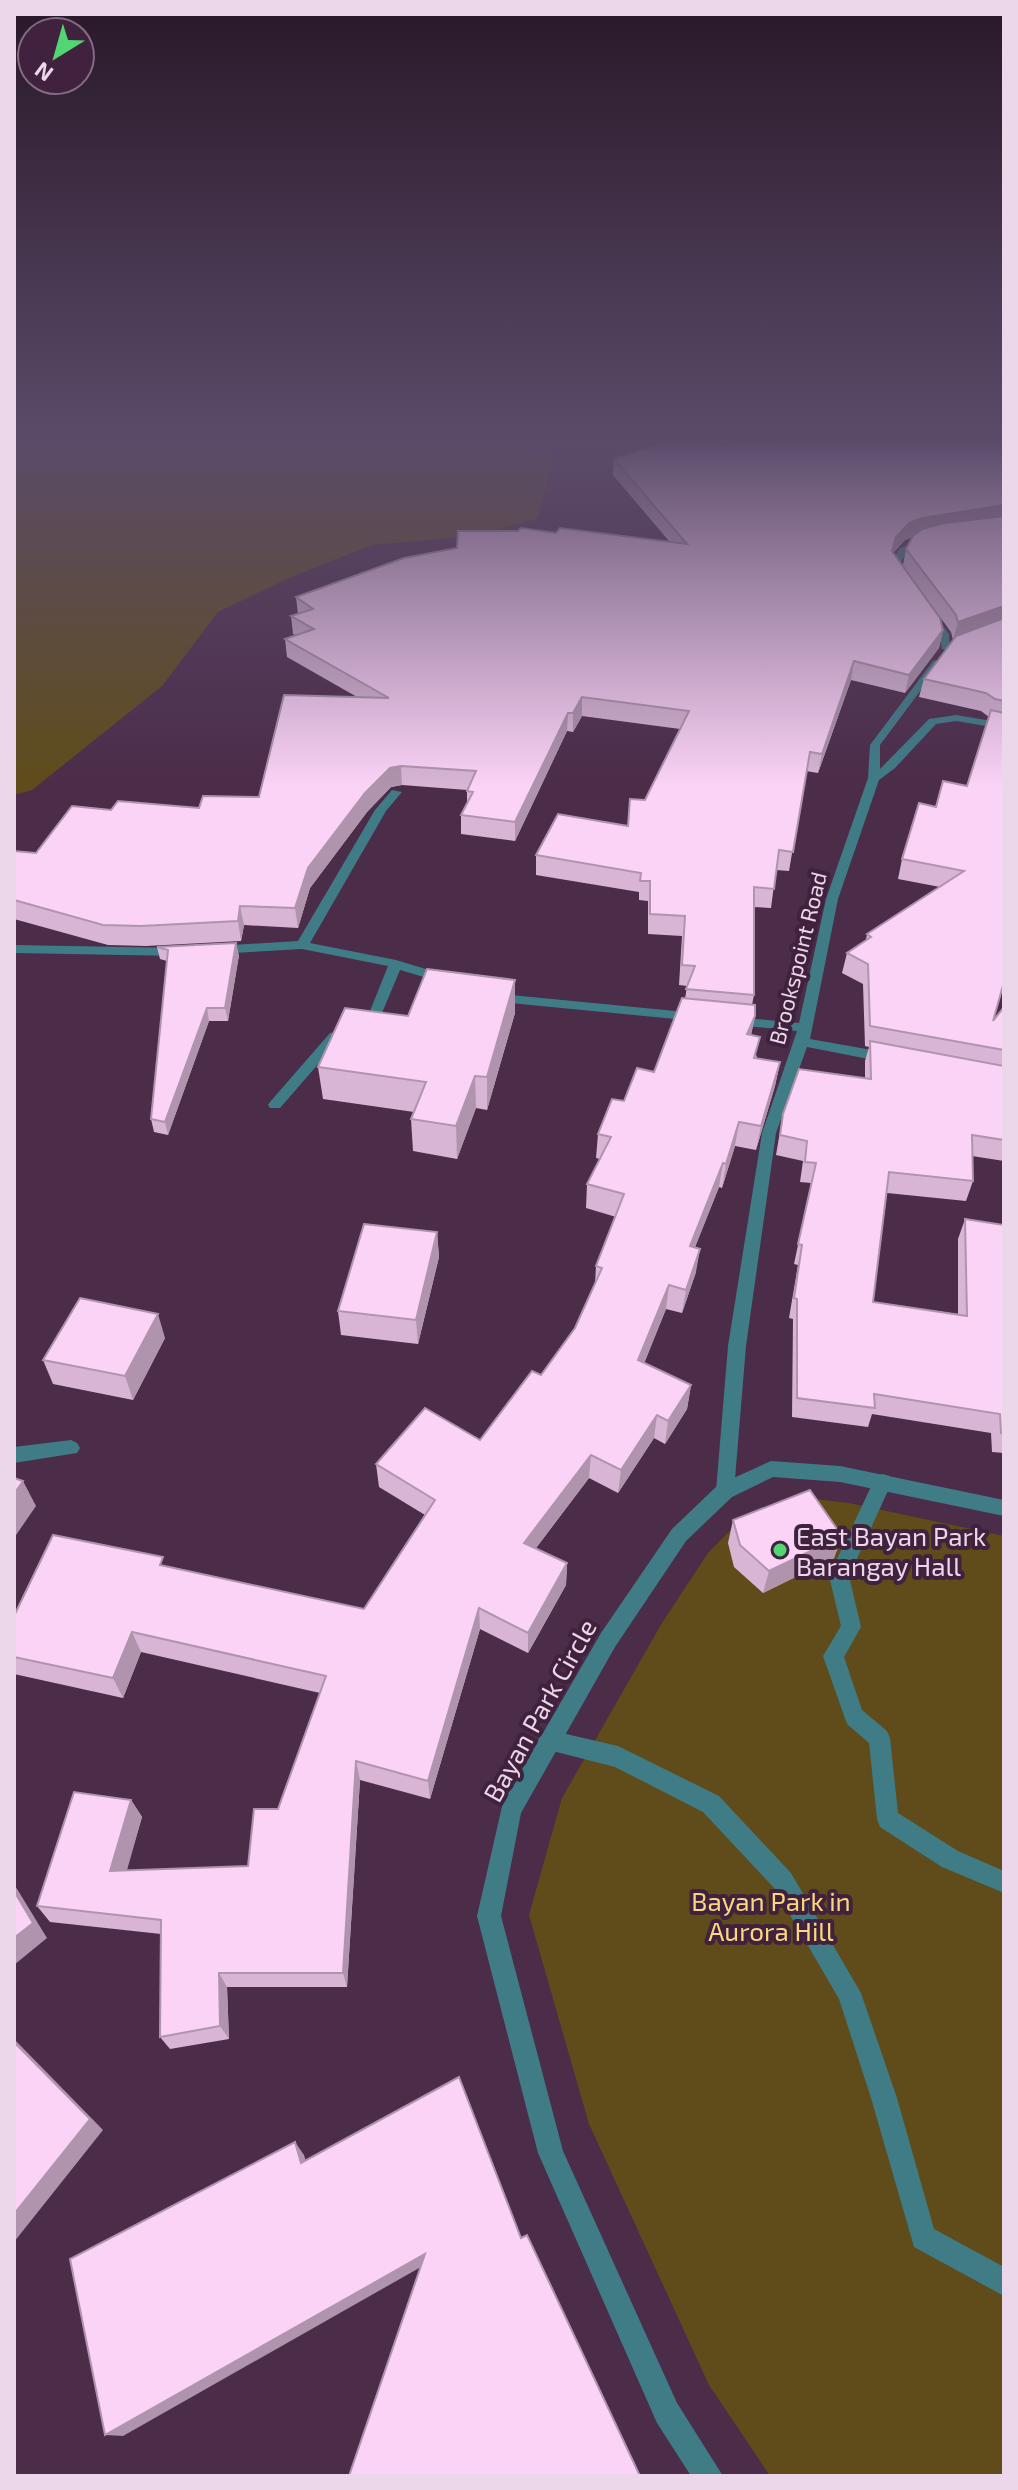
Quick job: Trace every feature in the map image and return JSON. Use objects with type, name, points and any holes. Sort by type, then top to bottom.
[{"type":"street","points":[[901,554],[895,566],[906,583]]},
{"type":"street","name":"Brookspoint Road","points":[[725,1491],[737,1346],[769,1133],[804,1035],[832,899],[874,778],[875,745],[954,646],[921,602]]},
{"type":"street","points":[[874,778],[891,766],[933,721],[956,718],[1004,726]]},
{"type":"street","points":[[302,945],[381,810],[396,792]]},
{"type":"street","points":[[14,949],[146,953],[302,945],[396,964],[453,982]]},
{"type":"street","points":[[275,1105],[335,1036],[369,1029],[396,964]]},
{"type":"street","points":[[481,991],[510,999],[804,1035],[911,1062]]},
{"type":"street","points":[[14,1455],[71,1448]]},
{"type":"street","name":"Bayan Park Circle","points":[[708,2476],[667,2413],[551,2153],[489,1916],[511,1810],[608,1640],[679,1535],[725,1491],[771,1469],[840,1474],[1004,1508]]},
{"type":"street","points":[[883,1482],[839,1576],[851,1627],[833,1656],[854,1717],[879,1738],[888,1819],[950,1859],[1004,1882]]},
{"type":"street","points":[[549,1741],[618,1757],[711,1804],[783,1881],[849,1993],[884,2098],[923,2238],[1004,2282]]},
{"type":"green space","points":[[14,554],[349,554],[291,577],[218,612],[162,686],[32,790],[14,795]]},
{"type":"green space","name":"Bayan Park in Aurora Hill","points":[[799,1497],[849,1503],[1004,1536],[1004,2476],[770,2476],[709,2385],[589,2124],[529,1915],[562,1798],[662,1623],[708,1553],[745,1515]]},
{"type":"building","points":[[424,554],[894,554],[940,618],[943,630],[909,675],[854,661],[822,754],[810,752],[793,852],[779,850],[774,889],[754,887],[754,995],[686,989],[695,966],[682,965],[685,916],[650,914],[650,881],[640,881],[641,873],[536,855],[558,814],[628,826],[630,799],[645,800],[689,711],[582,697],[573,713],[568,713],[515,822],[461,815],[473,792],[467,791],[476,771],[390,768],[365,793],[308,868],[295,908],[240,906],[238,921],[103,925],[14,900],[14,851],[36,853],[72,806],[111,810],[118,801],[199,808],[203,796],[259,797],[284,695],[389,698],[285,639],[314,629],[291,616],[313,609],[296,597],[404,558]]},
{"type":"building","points":[[910,554],[1004,554],[1004,606],[958,622],[956,615]]},
{"type":"building","points":[[1004,618],[1004,701],[986,693],[924,679],[956,636]]},
{"type":"building","points":[[991,710],[1004,713],[1004,982],[993,1021],[1004,1007],[1004,1050],[870,1026],[868,964],[847,953],[871,937],[867,934],[964,871],[902,859],[919,803],[936,807],[943,781],[967,786]]},
{"type":"building","points":[[236,943],[225,1008],[207,1008],[165,1122],[151,1119],[168,950],[157,947]]},
{"type":"building","points":[[427,969],[515,980],[487,1077],[475,1076],[456,1126],[411,1119],[426,1082],[318,1067],[345,1008],[408,1016]]},
{"type":"building","points":[[682,998],[755,1005],[755,1016],[747,1034],[760,1037],[754,1058],[780,1062],[761,1126],[739,1122],[726,1164],[723,1163],[690,1246],[700,1249],[686,1290],[669,1285],[638,1360],[691,1385],[668,1421],[657,1415],[621,1470],[591,1455],[524,1543],[567,1563],[528,1633],[479,1608],[428,1781],[356,1761],[343,1973],[219,1973],[220,2026],[160,2037],[161,1920],[37,1906],[74,1792],[131,1800],[110,1871],[248,1866],[254,1809],[278,1809],[326,1676],[132,1632],[113,1678],[14,1657],[14,1616],[53,1535],[163,1557],[160,1565],[364,1609],[435,1500],[376,1464],[425,1408],[480,1440],[532,1371],[541,1375],[575,1328],[602,1268],[596,1266],[624,1194],[587,1184],[611,1137],[598,1134],[612,1099],[624,1101],[637,1068],[654,1072]]},
{"type":"building","points":[[870,1041],[1004,1066],[1004,1140],[972,1135],[973,1181],[889,1172],[873,1302],[967,1316],[965,1219],[1004,1225],[1004,1433],[1001,1433],[1000,1414],[874,1394],[875,1408],[797,1398],[797,1299],[794,1298],[802,1245],[798,1244],[816,1163],[805,1162],[807,1141],[780,1135],[783,1114],[799,1069],[871,1079]]},
{"type":"building","points":[[364,1224],[437,1232],[416,1320],[338,1311]]},
{"type":"building","points":[[80,1298],[158,1314],[125,1376],[43,1360]]},
{"type":"building","points":[[14,1478],[23,1481],[14,1494]]},
{"type":"building","points":[[810,1490],[842,1536],[769,1571],[740,1545],[733,1520]]},
{"type":"building","points":[[14,1891],[33,1923],[14,1938]]},
{"type":"building","points":[[14,2042],[90,2119],[14,2214]]},
{"type":"building","points":[[459,2077],[521,2238],[527,2235],[640,2476],[349,2476],[425,2254],[105,2435],[70,2259],[295,2142],[301,2163]]},
{"type":"place","name":"East Bayan Park Barangay Hall","points":[[780,1550]]}]
